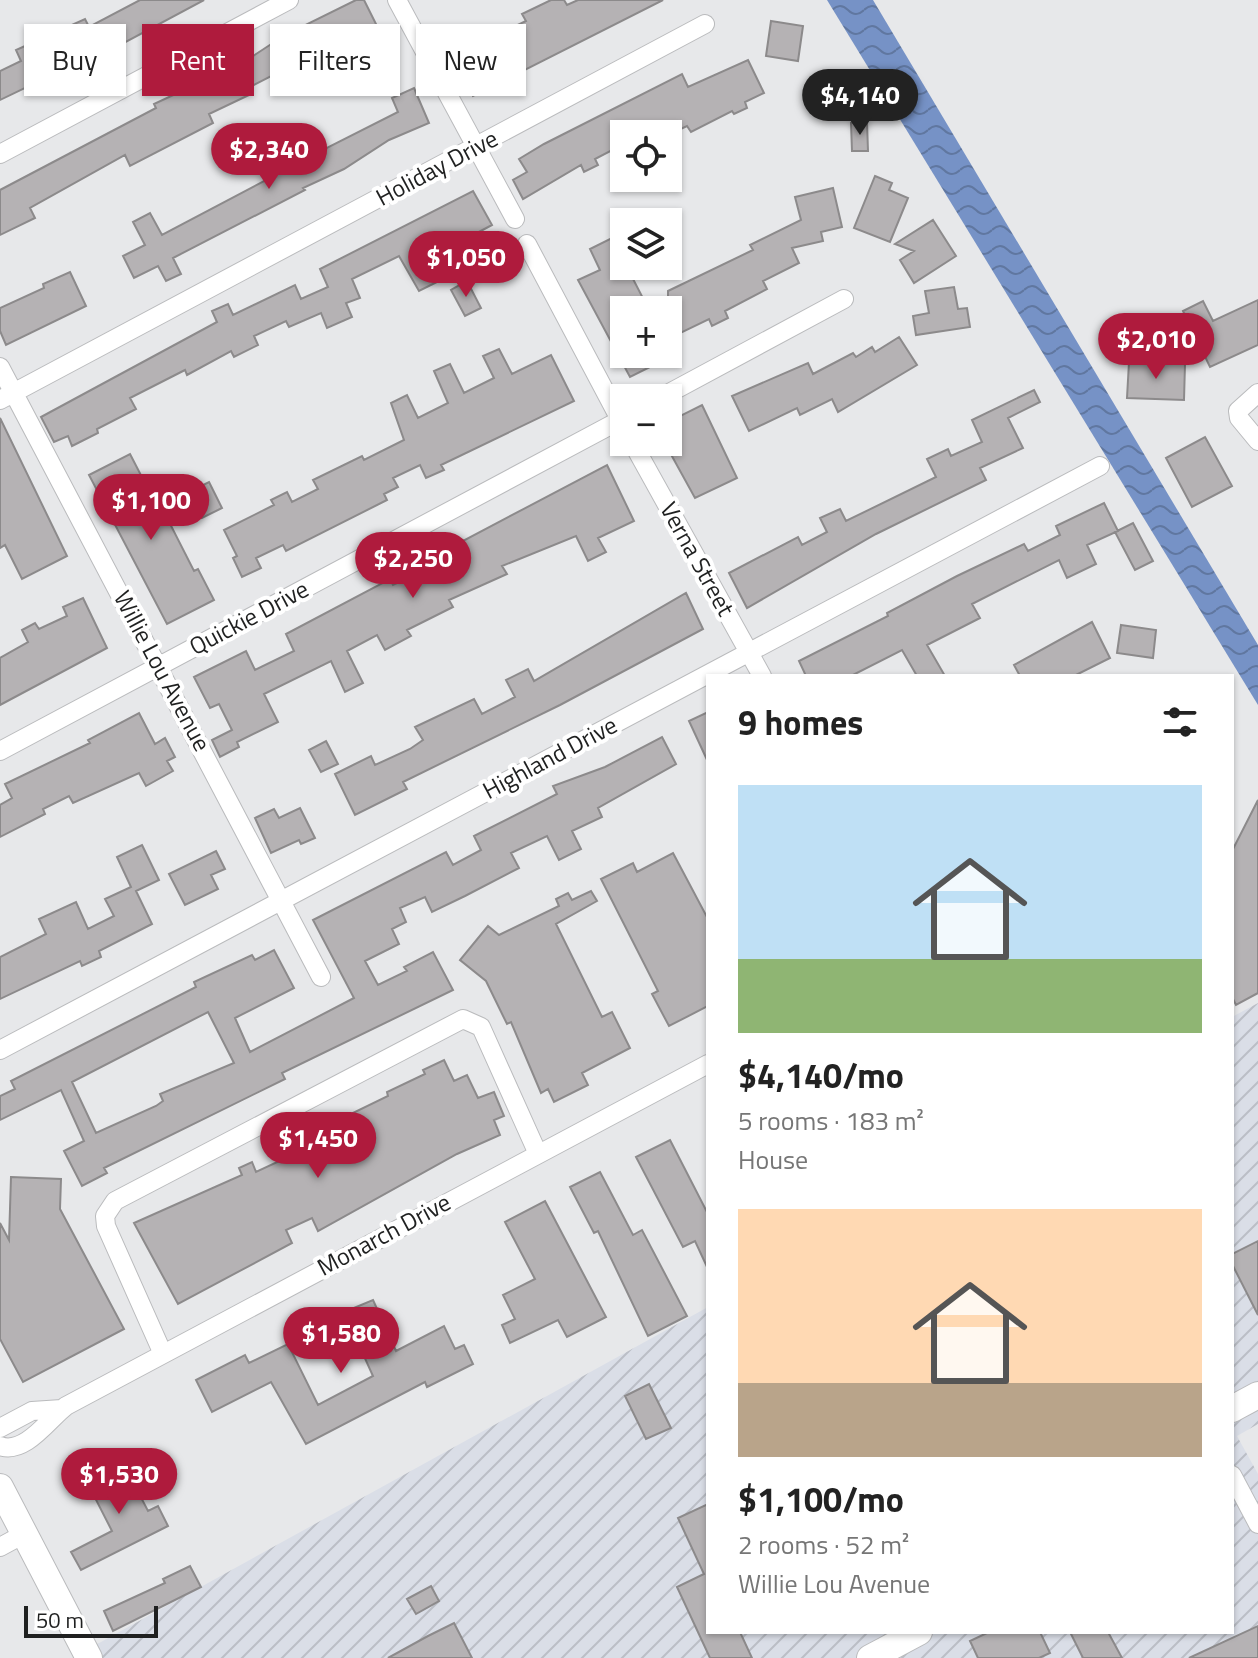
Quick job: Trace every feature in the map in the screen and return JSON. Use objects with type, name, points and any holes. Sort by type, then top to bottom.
[{"type":"street","points":[[0,154],[289,0]]},
{"type":"street","points":[[397,0],[515,219]]},
{"type":"street","name":"Holiday Drive","points":[[7,397],[705,24]]},
{"type":"street","points":[[527,244],[610,397]]},
{"type":"street","points":[[682,386],[844,299]]},
{"type":"street","name":"Willie Lou Avenue","points":[[0,367],[7,397],[159,666],[321,977]]},
{"type":"street","points":[[1258,393],[1242,404],[1238,411],[1239,418],[1258,441]]},
{"type":"street","name":"Quickie Drive","points":[[0,751],[610,428]]},
{"type":"street","name":"Verna Street","points":[[640,456],[761,674]]},
{"type":"street","name":"Highland Drive","points":[[708,674],[1100,466]]},
{"type":"street","name":"Highland Drive","points":[[0,1050],[706,675]]},
{"type":"street","points":[[163,1354],[106,1226],[110,1206],[143,1186],[463,1019],[481,1027],[538,1154]]},
{"type":"street","name":"Monarch Drive","points":[[0,1446],[15,1447],[51,1423],[62,1409],[706,1065]]},
{"type":"street","points":[[1234,1408],[1258,1395]]},
{"type":"street","name":"Monarch Drive","points":[[0,1428],[32,1411],[62,1409]]},
{"type":"street","points":[[1234,1479],[1258,1524]]},
{"type":"street","points":[[0,1487],[89,1658]]},
{"type":"street","points":[[0,1547],[24,1534]]},
{"type":"street","points":[[870,1658],[915,1634]]},
{"type":"shaded area","points":[[1258,1003],[1258,1424],[1237,1436],[1258,1474],[1258,1642],[1229,1658],[72,1658],[706,1308],[706,1634],[1234,1634],[1234,1016]]},
{"type":"water","points":[[827,0],[873,0],[1258,645],[1258,705]]},
{"type":"building","points":[[140,0],[204,0],[159,24],[142,24],[142,33],[126,42],[126,24],[95,24]]},
{"type":"building","points":[[356,0],[364,0],[376,24],[307,24]]},
{"type":"building","points":[[551,0],[564,0],[567,5],[578,0],[663,0],[526,69],[526,24],[520,24],[526,21],[522,14]]},
{"type":"building","points":[[771,21],[803,26],[798,61],[766,56]]},
{"type":"building","points":[[270,45],[270,77],[254,85],[254,55]]},
{"type":"building","points":[[24,46],[24,88],[0,100],[0,71],[21,61],[16,50]]},
{"type":"building","points":[[748,60],[764,93],[745,102],[747,108],[734,114],[732,111],[691,132],[687,126],[682,128],[682,120],[610,120],[610,151],[595,159],[598,165],[584,172],[581,165],[523,199],[513,180],[527,172],[519,159],[682,74],[688,87]]},
{"type":"building","points":[[414,88],[429,123],[389,140],[344,169],[173,258],[181,274],[166,281],[158,266],[134,278],[123,256],[145,245],[133,222],[150,213],[162,235],[302,161],[298,153],[320,143],[323,150],[398,112],[392,98]]},
{"type":"building","points":[[171,96],[247,96],[209,114],[213,123],[130,166],[125,155],[30,208],[35,218],[0,235],[0,190],[156,108],[154,104]]},
{"type":"building","points":[[867,122],[868,151],[852,151],[851,123]]},
{"type":"building","points":[[875,176],[892,183],[889,190],[908,198],[890,242],[854,228]]},
{"type":"building","points":[[833,188],[842,227],[821,232],[823,241],[792,248],[799,263],[763,281],[767,289],[725,311],[728,318],[712,326],[709,319],[682,332],[682,296],[668,296],[668,291],[753,250],[750,245],[801,220],[795,197]]},
{"type":"building","points":[[473,191],[492,225],[443,251],[455,273],[419,291],[399,256],[352,279],[360,298],[346,303],[352,317],[327,328],[321,313],[289,327],[286,321],[254,336],[258,345],[234,357],[231,351],[187,375],[185,370],[130,398],[136,409],[97,429],[98,433],[72,446],[68,436],[54,442],[41,417],[217,322],[212,311],[228,304],[233,315],[295,285],[301,299],[328,287],[320,269]]},
{"type":"building","points":[[933,220],[956,256],[914,283],[900,260],[914,251],[895,244]]},
{"type":"building","points":[[610,239],[610,280],[634,280],[642,296],[610,296],[610,340],[578,280],[600,270],[590,249]]},
{"type":"building","points":[[70,272],[86,306],[6,345],[0,331],[0,308]]},
{"type":"building","points":[[467,281],[481,308],[465,316],[451,290]]},
{"type":"building","points":[[954,287],[958,309],[967,308],[970,327],[916,335],[913,316],[929,313],[925,291]]},
{"type":"building","points":[[1258,300],[1258,345],[1210,367],[1183,311],[1203,301],[1213,321]]},
{"type":"building","points":[[899,337],[917,365],[838,412],[832,399],[800,415],[797,408],[749,431],[732,396],[808,363],[813,374],[853,353],[856,357],[872,347],[875,352]]},
{"type":"building","points":[[499,349],[512,374],[551,355],[574,401],[441,465],[444,470],[426,478],[420,465],[393,478],[398,487],[384,494],[387,500],[286,551],[283,545],[256,558],[261,568],[242,577],[233,558],[237,556],[224,530],[274,505],[271,500],[287,492],[292,502],[318,489],[313,480],[404,440],[391,403],[407,395],[418,418],[448,403],[434,371],[450,364],[464,393],[494,378],[483,356]]},
{"type":"building","points":[[1129,362],[1185,364],[1184,400],[1127,398]]},
{"type":"building","points":[[625,368],[648,368],[630,377]]},
{"type":"building","points":[[1034,390],[1040,402],[1008,418],[1023,448],[980,468],[986,480],[876,534],[747,608],[729,573],[798,537],[802,545],[827,532],[820,518],[840,509],[846,521],[936,477],[927,459],[948,449],[951,456],[982,442],[972,420]]},
{"type":"building","points":[[702,405],[737,478],[695,498],[672,456],[682,456],[682,415]]},
{"type":"building","points":[[0,418],[67,556],[22,579],[5,545],[0,548]]},
{"type":"building","points":[[1205,437],[1232,486],[1192,507],[1166,458]]},
{"type":"building","points":[[130,454],[146,485],[134,490],[147,516],[162,508],[194,571],[198,569],[214,600],[167,624],[89,475]]},
{"type":"building","points":[[607,465],[634,521],[598,538],[606,552],[588,561],[576,536],[502,566],[507,574],[449,600],[453,607],[407,630],[411,636],[385,650],[377,635],[347,651],[363,683],[345,692],[331,661],[264,694],[278,722],[237,742],[239,747],[220,757],[212,740],[232,730],[219,704],[210,708],[194,677],[246,651],[255,670],[294,651],[286,634],[390,579],[393,585],[428,568],[425,561]]},
{"type":"building","points":[[209,482],[222,508],[202,518],[189,492]]},
{"type":"building","points":[[1104,503],[1118,531],[1087,545],[1096,564],[1067,578],[1059,560],[972,604],[980,618],[927,645],[944,674],[916,674],[902,650],[855,674],[805,674],[799,661],[888,616],[887,613],[957,576],[1024,544],[1028,551],[1060,535],[1056,526]]},
{"type":"building","points":[[1133,523],[1153,561],[1135,570],[1115,532]]},
{"type":"building","points":[[686,593],[703,629],[560,705],[403,782],[407,789],[355,815],[335,774],[371,756],[375,765],[410,749],[423,740],[415,727],[474,699],[482,714],[515,697],[506,680],[528,669],[534,681]]},
{"type":"building","points":[[83,598],[107,648],[0,705],[0,658],[28,642],[22,630],[35,623],[39,629],[67,616],[63,607]]},
{"type":"building","points":[[1092,622],[1110,658],[1078,674],[1019,674],[1014,665]]},
{"type":"building","points":[[1121,625],[1156,630],[1153,658],[1117,653]]},
{"type":"building","points":[[139,713],[155,744],[165,738],[175,757],[167,761],[173,771],[146,786],[139,773],[73,803],[69,796],[43,809],[45,814],[0,837],[0,805],[12,798],[5,784],[90,743],[88,740]]},
{"type":"building","points":[[706,713],[706,758],[689,721]]},
{"type":"building","points":[[662,737],[676,764],[598,808],[602,817],[572,831],[581,849],[559,860],[547,836],[511,853],[519,868],[465,896],[432,912],[425,897],[400,908],[406,922],[392,929],[399,944],[365,961],[378,985],[407,971],[404,967],[433,952],[453,990],[282,1073],[285,1079],[104,1168],[107,1173],[82,1186],[64,1151],[84,1141],[61,1090],[0,1120],[0,1096],[15,1089],[11,1081],[196,987],[194,982],[252,955],[255,960],[274,950],[294,988],[235,1018],[250,1052],[354,998],[313,920],[446,852],[453,865],[481,850],[474,836],[557,794],[553,786],[605,767]],"holes":[[[208,1012],[234,1063],[160,1094],[163,1101],[156,1106],[96,1133],[72,1082]]]},
{"type":"building","points":[[326,741],[338,764],[321,772],[309,750]]},
{"type":"building","points":[[1258,800],[1258,993],[1236,1005],[1234,1001],[1234,847]]},
{"type":"building","points":[[300,808],[315,838],[301,844],[299,840],[271,853],[255,818],[274,809],[279,818]]},
{"type":"building","points":[[142,845],[159,880],[136,891],[152,924],[99,951],[101,957],[82,966],[80,961],[0,999],[0,957],[46,934],[39,919],[76,902],[88,929],[114,916],[105,899],[131,887],[117,857]]},
{"type":"building","points":[[216,851],[225,869],[211,875],[218,889],[185,905],[169,874]]},
{"type":"building","points":[[673,853],[706,915],[706,1007],[669,1026],[652,994],[658,991],[601,879],[633,863],[637,872]]},
{"type":"building","points":[[591,891],[597,901],[556,924],[602,1017],[612,1012],[630,1048],[582,1073],[588,1085],[554,1102],[548,1089],[541,1093],[511,1022],[507,1024],[486,981],[460,960],[488,926],[499,935],[559,906],[556,899],[568,893],[572,900]]},
{"type":"building","points":[[444,1060],[454,1081],[467,1075],[478,1098],[494,1092],[504,1116],[494,1120],[500,1135],[457,1154],[318,1231],[312,1218],[286,1230],[292,1243],[178,1304],[134,1223],[242,1175],[239,1168],[252,1162],[256,1172],[286,1158],[281,1148],[388,1096],[387,1092],[425,1074],[423,1070]]},
{"type":"building","points":[[670,1140],[706,1210],[706,1265],[695,1241],[683,1247],[636,1157]]},
{"type":"building","points":[[600,1172],[633,1235],[642,1230],[687,1316],[648,1336],[598,1231],[594,1233],[570,1187]]},
{"type":"building","points":[[11,1177],[61,1179],[60,1209],[124,1329],[23,1382],[0,1339],[0,1223],[9,1240]]},
{"type":"building","points":[[545,1201],[606,1317],[567,1337],[558,1320],[510,1343],[502,1325],[515,1319],[503,1295],[535,1279],[505,1222]]},
{"type":"building","points":[[1258,1241],[1258,1315],[1234,1268],[1234,1253]]},
{"type":"building","points":[[373,1300],[396,1351],[444,1326],[455,1349],[464,1345],[473,1364],[427,1387],[425,1382],[306,1444],[271,1382],[212,1412],[196,1380],[245,1355],[249,1363],[288,1344],[318,1405],[373,1376],[344,1312]]},
{"type":"building","points":[[649,1384],[671,1428],[646,1439],[625,1396]]},
{"type":"building","points":[[122,1461],[148,1511],[158,1506],[168,1526],[81,1570],[71,1552],[112,1531],[92,1492],[97,1489],[91,1477]]},
{"type":"building","points":[[706,1505],[706,1634],[741,1634],[752,1658],[710,1658],[677,1587],[704,1574],[678,1518]]},
{"type":"building","points":[[190,1566],[201,1587],[113,1631],[104,1611],[165,1583],[163,1579]]},
{"type":"building","points":[[431,1586],[439,1601],[416,1614],[407,1599]]},
{"type":"building","points":[[454,1623],[472,1658],[388,1658],[428,1636]]},
{"type":"building","points":[[1258,1626],[1258,1658],[1189,1658]]},
{"type":"building","points":[[985,1634],[1041,1634],[1050,1653],[1039,1658],[978,1658],[970,1641]]},
{"type":"building","points":[[1071,1634],[1109,1634],[1122,1658],[1083,1658]]}]
